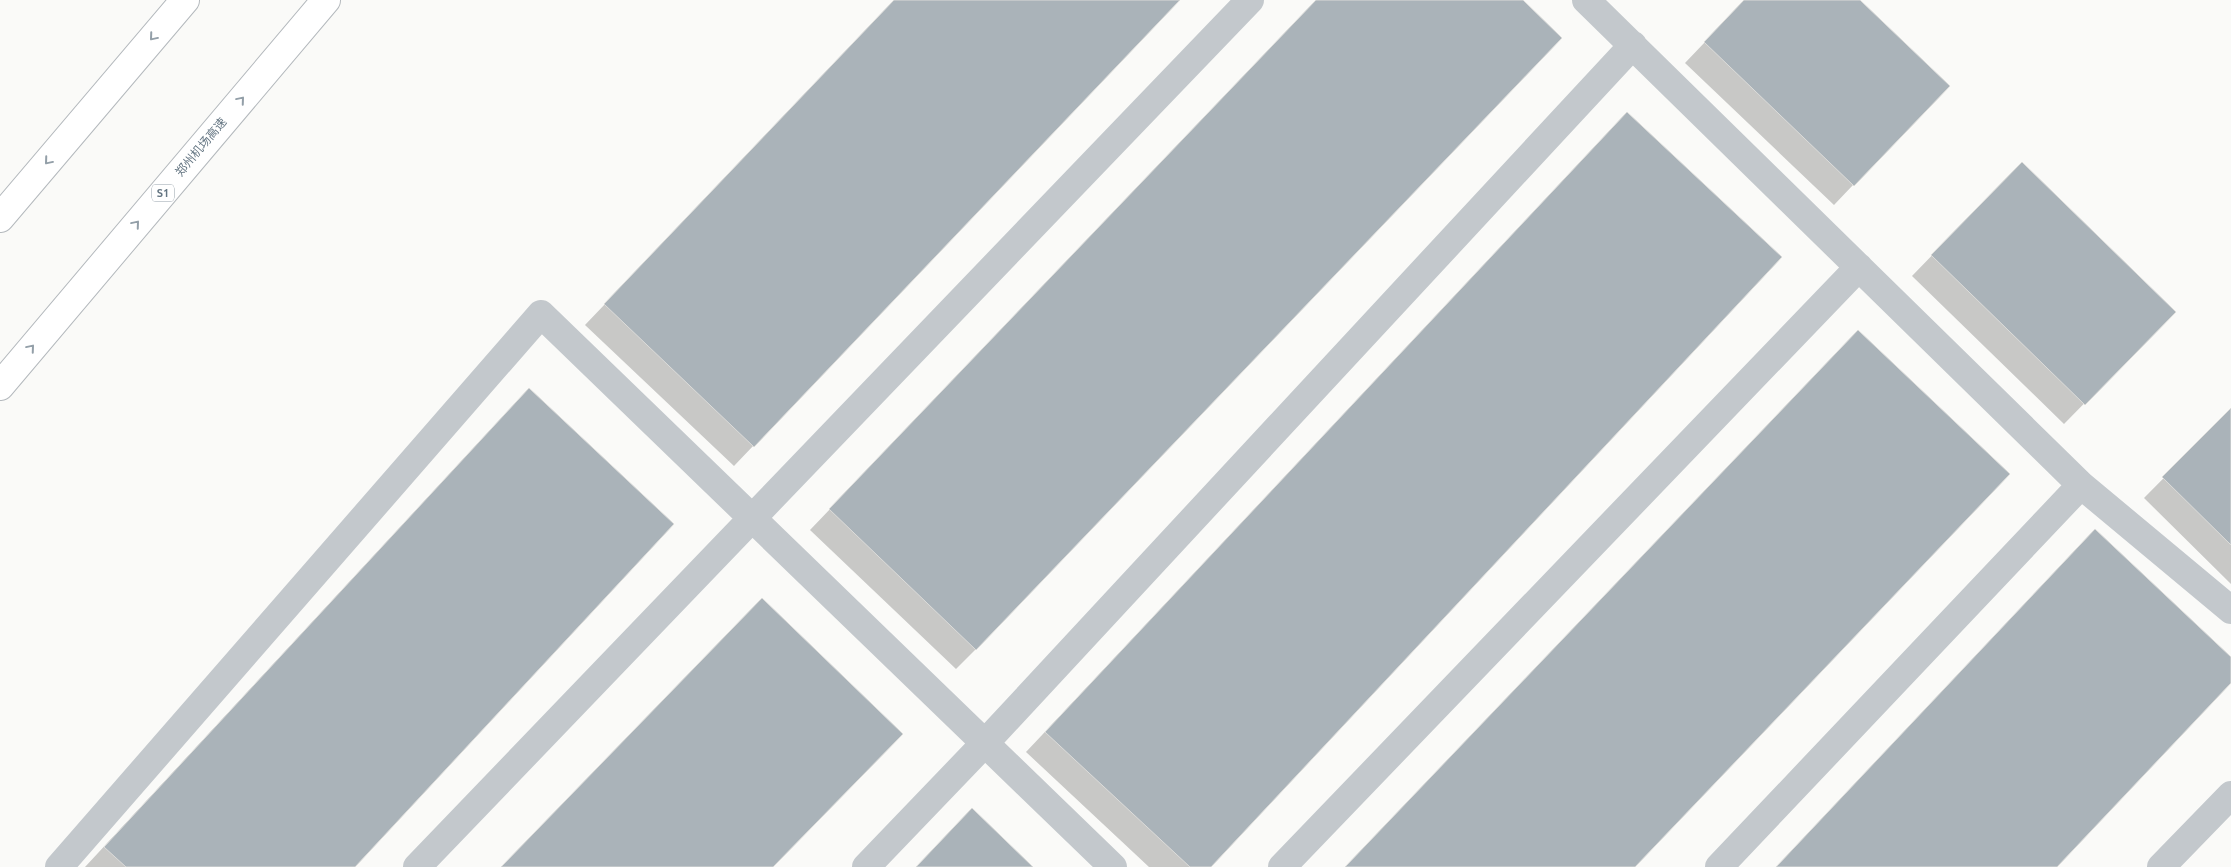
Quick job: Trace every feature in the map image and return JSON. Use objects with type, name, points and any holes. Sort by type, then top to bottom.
[{"type":"highway","points":[[0,218],[184,0]]},
{"type":"highway","name":"郑州机场高速","points":[[0,386],[326,0]]},
{"type":"lane","points":[[417,867],[1250,0]]},
{"type":"lane","points":[[1586,0],[2081,485],[2231,610]]},
{"type":"lane","points":[[866,867],[985,743],[1633,45]]},
{"type":"lane","points":[[1282,867],[1859,267]]},
{"type":"lane","points":[[59,867],[541,314],[1113,867]]},
{"type":"lane","points":[[1719,867],[2081,485]]},
{"type":"lane","points":[[2161,867],[2231,796]]},
{"type":"building","points":[[894,0],[1180,0],[754,447],[604,304]]},
{"type":"building","points":[[1316,0],[1523,0],[1562,38],[976,650],[829,509]]},
{"type":"building","points":[[1744,0],[1860,0],[1950,86],[1854,186],[1704,42]]},
{"type":"building","points":[[1627,112],[1782,257],[1211,867],[1190,867],[1045,732]]},
{"type":"building","points":[[2022,162],[2176,312],[2085,405],[1931,255]]},
{"type":"building","points":[[1858,330],[2010,474],[1635,867],[1345,867]]},
{"type":"building","points":[[529,388],[674,524],[355,867],[126,867],[104,847]]},
{"type":"building","points":[[2231,408],[2231,545],[2162,477]]},
{"type":"building","points":[[2095,529],[2231,657],[2231,683],[2057,867],[1776,867]]},
{"type":"building","points":[[762,598],[903,734],[773,867],[501,867]]},
{"type":"building","points":[[972,808],[1033,867],[916,867]]}]
